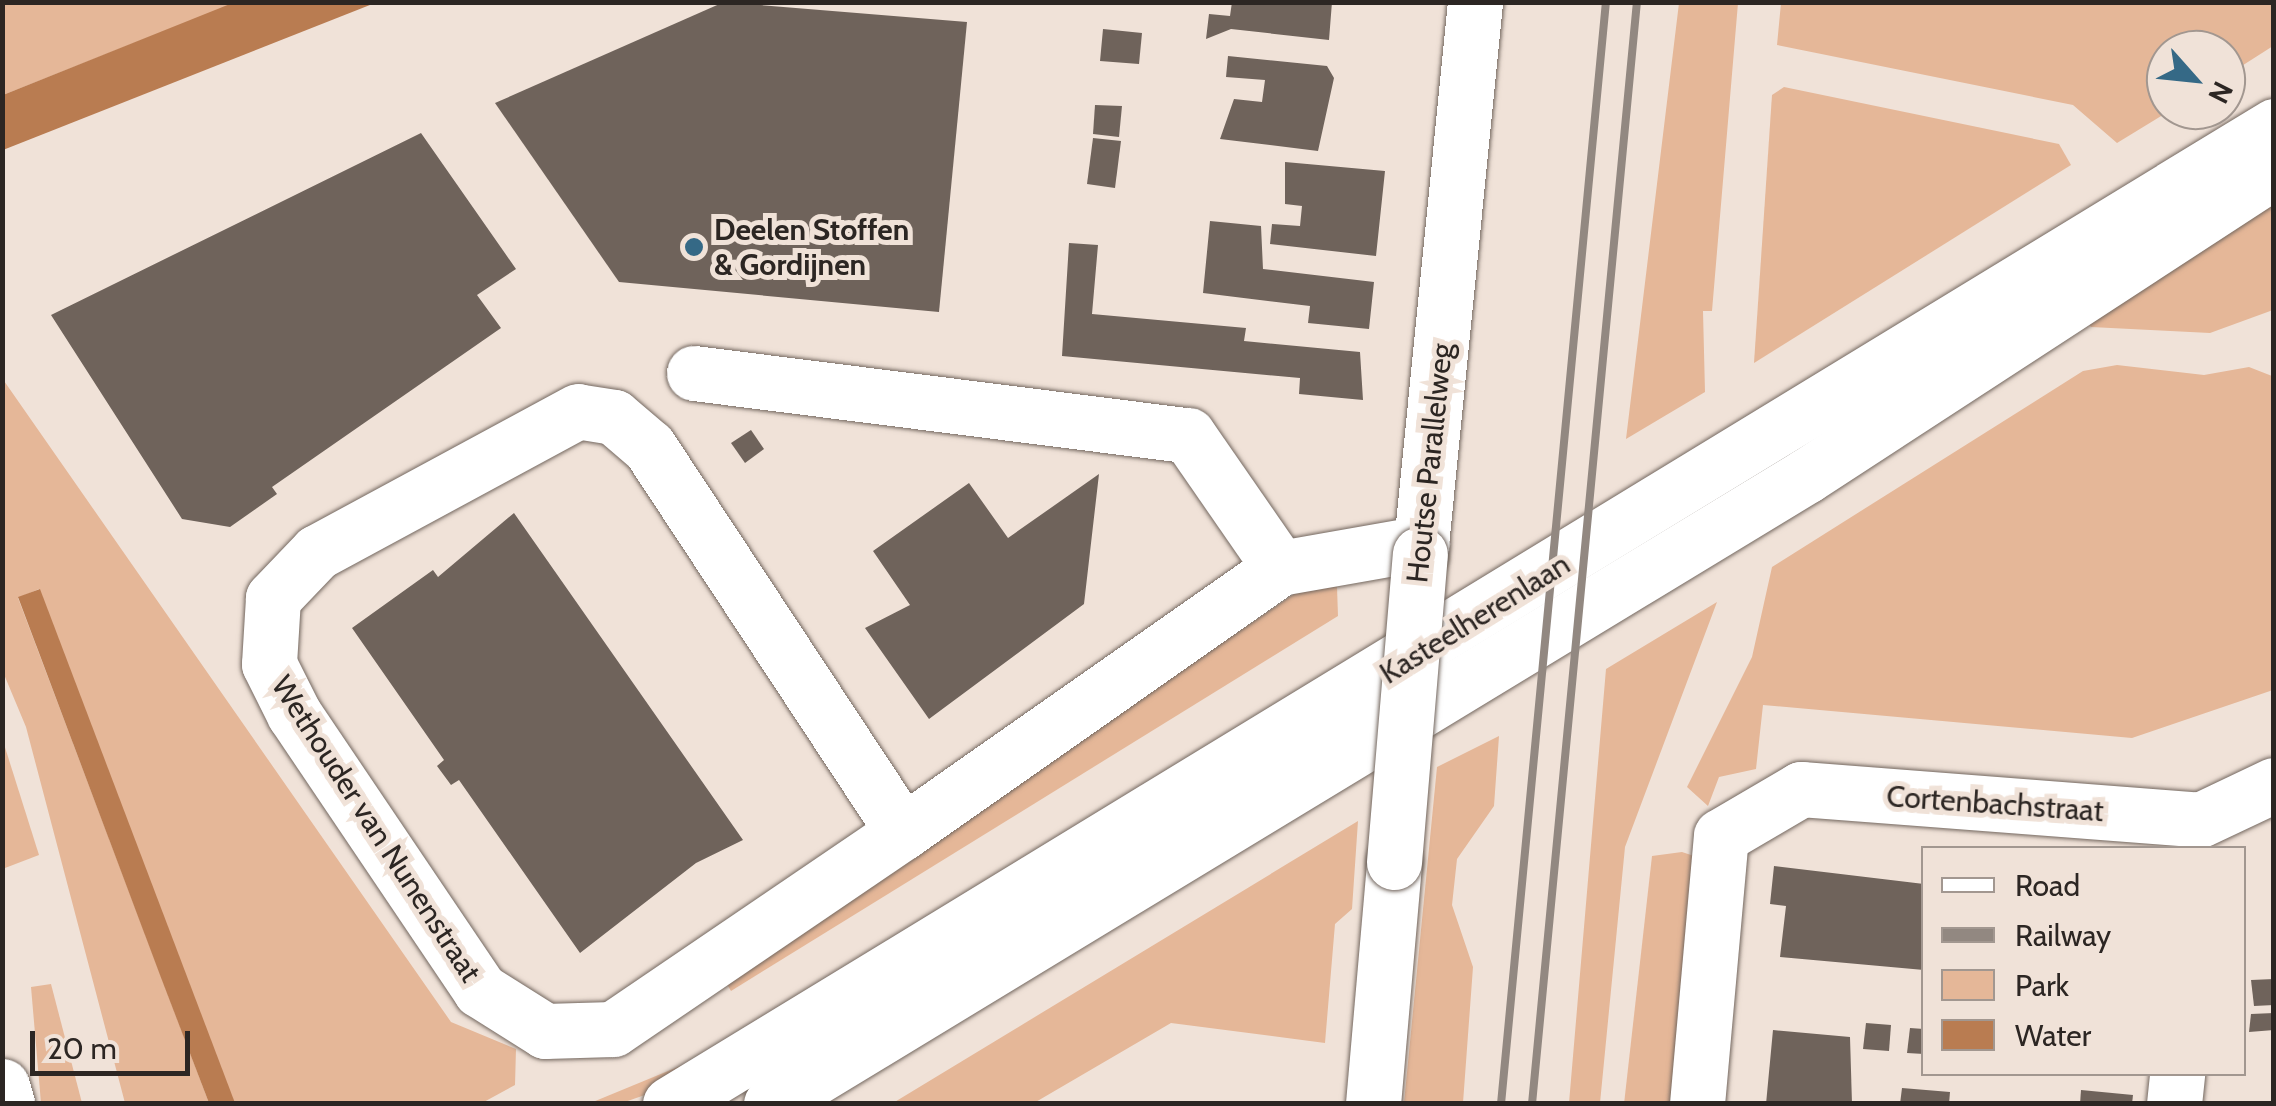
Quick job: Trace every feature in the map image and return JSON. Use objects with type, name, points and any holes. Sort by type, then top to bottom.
[{"type":"street","name":"Houtse Parallelweg","points":[[1372,1104],[1475,2]]},
{"type":"street","name":"Kasteelherenlaan","points":[[670,1104],[2274,126]]},
{"type":"street","name":"Kasteelherenlaan","points":[[772,1104],[1806,476],[2274,172]]},
{"type":"street","points":[[694,373],[1188,436],[1280,568]]},
{"type":"street","name":"Wethouder van Nunenstraat","points":[[904,832],[648,447],[614,417],[578,411],[560,420],[317,552],[273,598],[269,664],[294,714],[480,990],[546,1030],[613,1030],[904,832],[1280,568],[1421,549]]},
{"type":"street","name":"Cortenbachstraat","points":[[1697,1104],[1721,836],[1801,789],[2199,834],[2274,785]]},
{"type":"street","points":[[2174,1104],[2177,1076]]},
{"type":"street","points":[[2,1086],[7,1104]]},
{"type":"green space","points":[[3,2],[235,2],[235,3],[3,95]]},
{"type":"green space","points":[[1679,3],[1738,3],[1712,311],[1703,311],[1705,392],[1626,439]]},
{"type":"green space","points":[[1781,3],[2273,3],[2273,46],[2246,63],[2246,30],[2146,30],[2146,125],[2117,143],[2073,105],[1777,45]]},
{"type":"green space","points":[[1784,87],[2059,144],[2071,165],[1754,363],[1772,95]]},
{"type":"green space","points":[[2273,194],[2273,310],[2210,333],[2091,327],[2085,319]]},
{"type":"green space","points":[[2117,365],[2204,375],[2249,367],[2272,376],[2273,690],[2132,738],[1763,705],[1756,769],[1719,777],[1708,806],[1687,787],[1752,657],[1772,567],[2083,371]]},
{"type":"green space","points":[[2,378],[451,1022],[516,1049],[515,1085],[482,1103],[234,1103],[39,589],[18,598],[209,1103],[125,1103],[26,727],[3,672]]},
{"type":"green space","points":[[1337,587],[1338,616],[731,991],[725,981],[1303,588]]},
{"type":"green space","points":[[1717,602],[1625,847],[1600,1103],[1569,1103],[1606,669]]},
{"type":"green space","points":[[1499,736],[1494,806],[1457,859],[1452,905],[1473,967],[1463,1103],[1404,1103],[1437,767]]},
{"type":"green space","points":[[3,741],[39,855],[5,868],[2,863]]},
{"type":"green space","points":[[1358,821],[1352,909],[1335,924],[1325,1043],[1171,1023],[1034,1103],[893,1103]]},
{"type":"green space","points":[[1682,852],[1694,856],[1678,1103],[1624,1104],[1652,856]]},
{"type":"green space","points":[[51,984],[82,1103],[41,1103],[31,987]]},
{"type":"green space","points":[[702,1057],[679,1083],[622,1103],[588,1104]]},
{"type":"water","points":[[235,2],[375,3],[3,150],[3,95]]},
{"type":"water","points":[[40,589],[235,1103],[209,1103],[160,975],[18,597]]},
{"type":"building","points":[[724,2],[967,22],[939,312],[619,282],[495,103]]},
{"type":"building","points":[[1232,2],[1332,2],[1329,40],[1231,29],[1206,39],[1209,14],[1230,16]]},
{"type":"building","points":[[1103,29],[1142,33],[1139,64],[1100,61]]},
{"type":"building","points":[[1228,56],[1327,66],[1334,78],[1318,151],[1220,139],[1234,99],[1262,102],[1265,80],[1226,77]]},
{"type":"building","points":[[1095,105],[1122,106],[1119,137],[1093,134]]},
{"type":"building","points":[[421,133],[516,269],[477,295],[501,328],[272,487],[277,494],[230,527],[182,519],[51,315]]},
{"type":"building","points":[[1093,138],[1121,141],[1115,188],[1087,184]]},
{"type":"building","points":[[1285,162],[1385,171],[1376,256],[1270,244],[1272,224],[1300,226],[1302,206],[1285,204]]},
{"type":"building","points":[[1210,221],[1261,226],[1263,269],[1374,282],[1369,329],[1308,323],[1310,306],[1203,293]]},
{"type":"building","points":[[1069,243],[1098,245],[1092,314],[1246,328],[1244,341],[1360,352],[1363,400],[1299,394],[1300,378],[1062,356]]},
{"type":"building","points":[[751,430],[764,449],[745,463],[731,443]]},
{"type":"building","points":[[1099,474],[1084,604],[929,719],[865,628],[910,605],[873,551],[969,483],[1008,538]]},
{"type":"building","points":[[514,513],[743,840],[696,863],[580,953],[459,780],[451,785],[437,766],[444,760],[352,628],[433,570],[438,577]]},
{"type":"building","points":[[1774,866],[1921,884],[1921,970],[1780,957],[1786,906],[1770,904]]},
{"type":"building","points":[[2274,979],[2274,1005],[2254,1006],[2251,980]]},
{"type":"building","points":[[2274,1013],[2274,1030],[2249,1032],[2251,1014]]},
{"type":"building","points":[[1866,1023],[1891,1025],[1889,1051],[1863,1049]]},
{"type":"building","points":[[1910,1028],[1921,1029],[1921,1054],[1907,1053]]},
{"type":"building","points":[[1773,1030],[1850,1037],[1852,1104],[1766,1104]]},
{"type":"building","points":[[1902,1088],[1950,1092],[1949,1104],[1900,1104]]},
{"type":"building","points":[[2081,1090],[2133,1095],[2132,1104],[2080,1104]]},
{"type":"railway","points":[[1501,1104],[1606,2]]},
{"type":"railway","points":[[1532,1104],[1637,2]]},
{"type":"place","name":"Deelen Stoffen & Gordijnen","points":[[694,247]]}]
